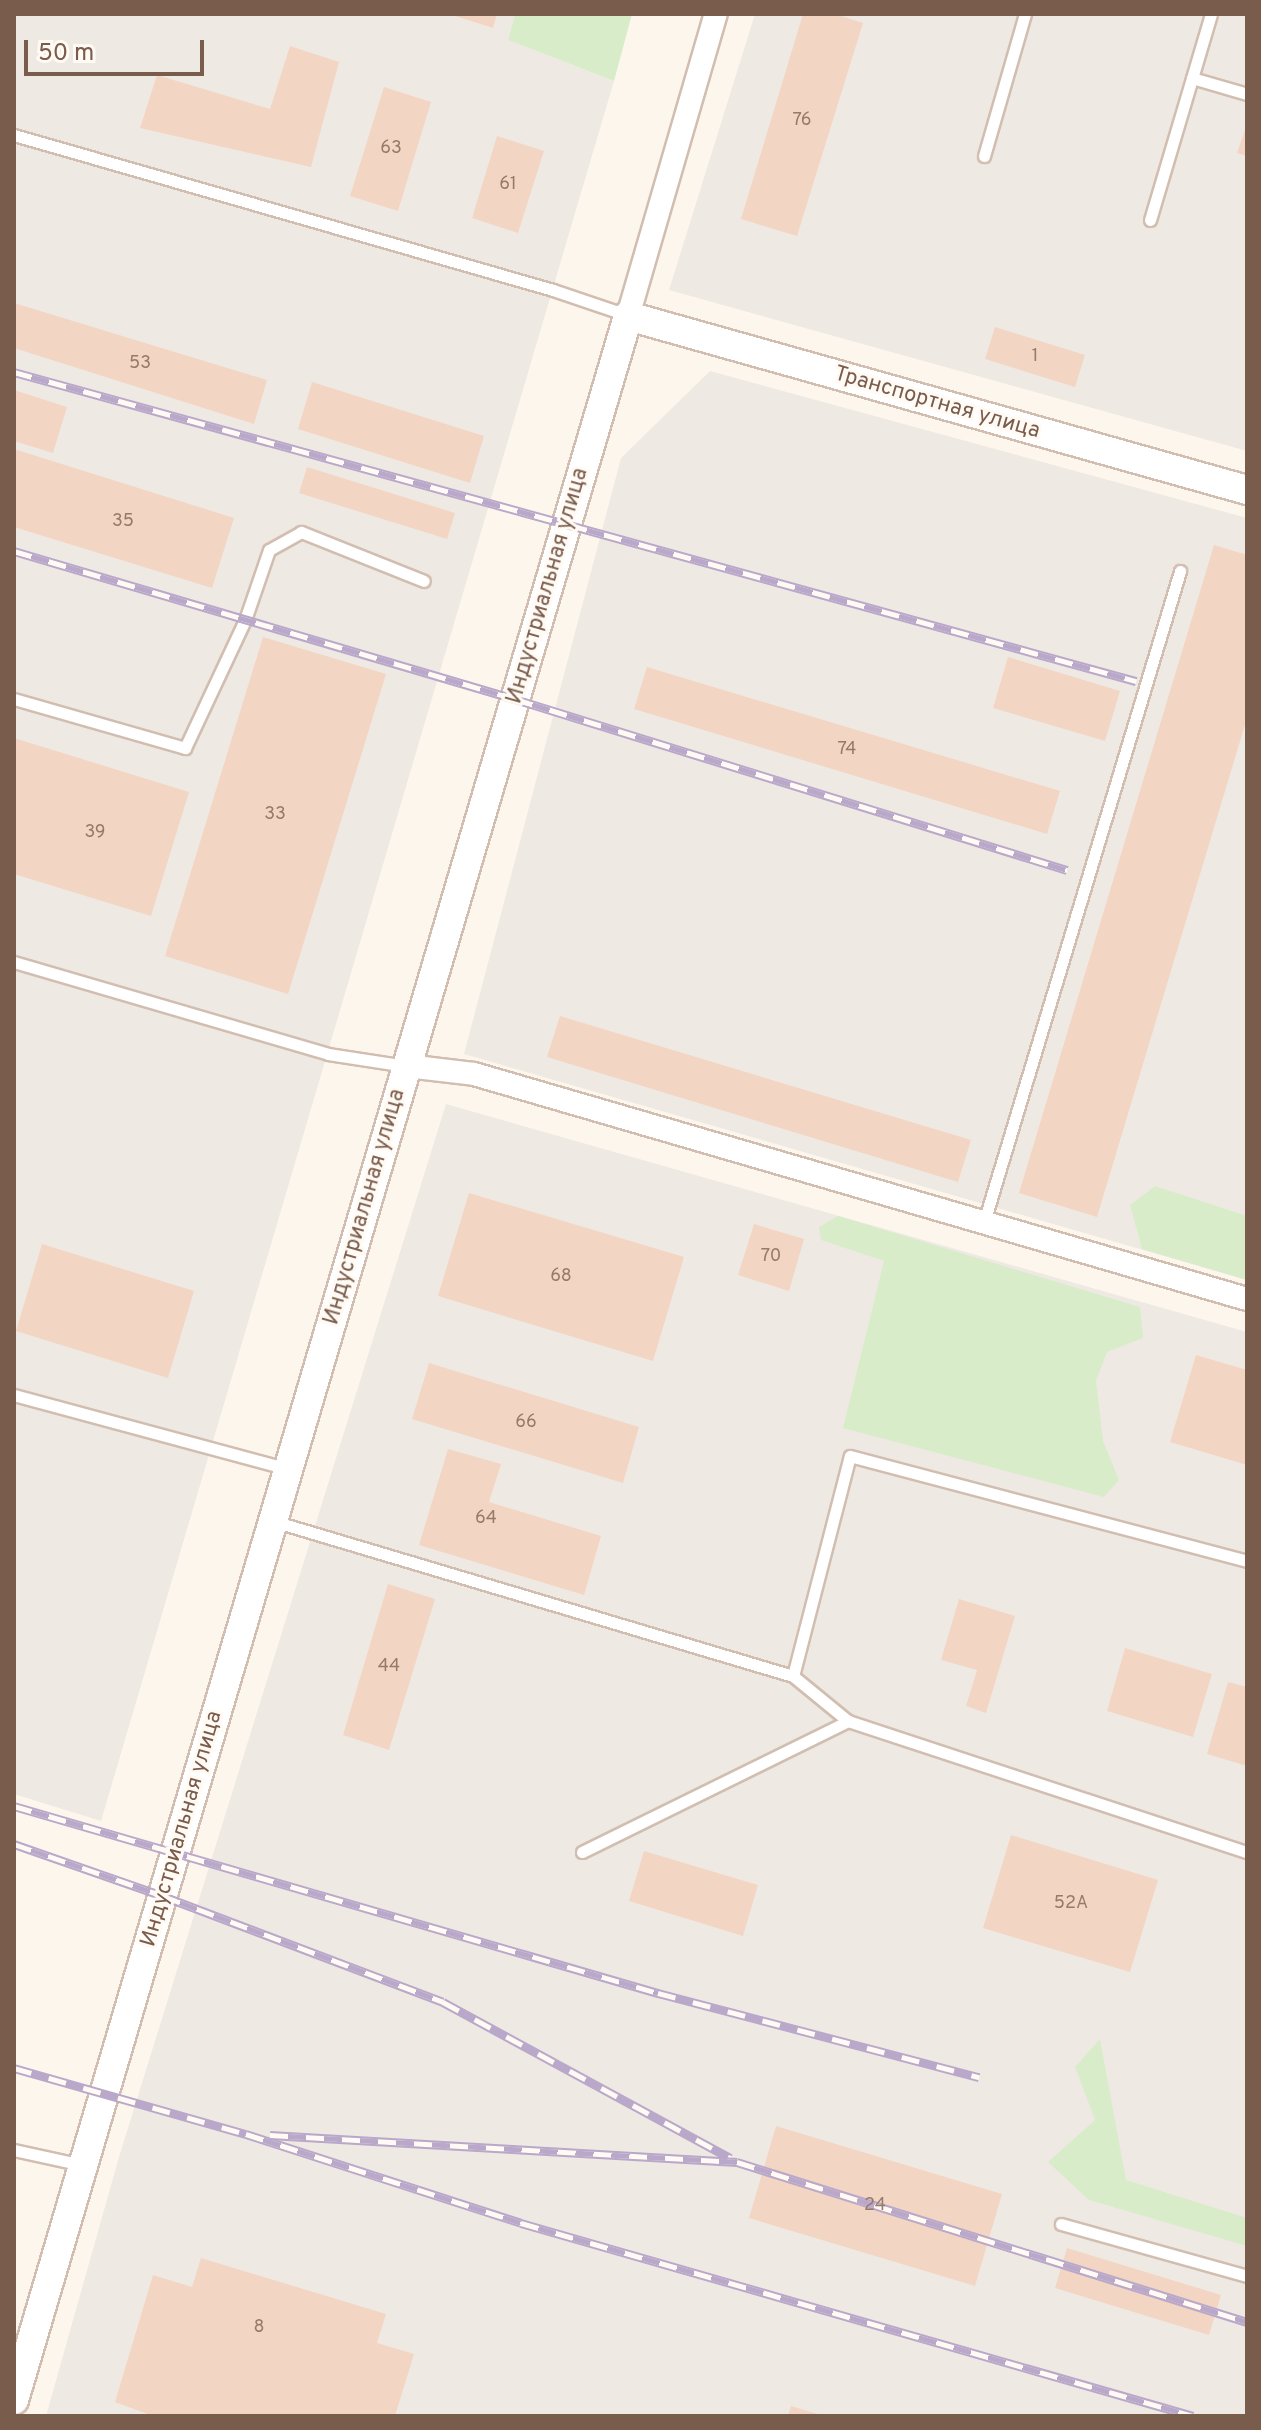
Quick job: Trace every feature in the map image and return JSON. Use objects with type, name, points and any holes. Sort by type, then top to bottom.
[{"type":"street","name":"Индустриальная улица","points":[[14,2400],[716,14]]},
{"type":"street","name":"Транспортная улица","points":[[628,316],[1247,490]]},
{"type":"street","points":[[407,1066],[474,1074],[1247,1299]]},
{"type":"lane","points":[[984,156],[1025,14]]},
{"type":"lane","points":[[1150,220],[1211,14]]},
{"type":"lane","points":[[1192,78],[1247,94]]},
{"type":"lane","points":[[14,135],[553,290],[628,316]]},
{"type":"lane","points":[[14,699],[185,748],[245,620],[269,550],[301,532],[424,581]]},
{"type":"lane","points":[[984,1222],[1180,571]]},
{"type":"lane","points":[[14,962],[328,1054],[407,1066]]},
{"type":"lane","points":[[14,1395],[288,1469]]},
{"type":"lane","points":[[793,1676],[850,1456],[1247,1561]]},
{"type":"lane","points":[[273,1521],[793,1676],[848,1721],[1247,1852]]},
{"type":"lane","points":[[582,1852],[848,1721]]},
{"type":"lane","points":[[14,2150],[83,2165]]},
{"type":"lane","points":[[1061,2224],[1247,2276]]},
{"type":"shaded area","points":[[14,14],[515,14],[508,40],[614,81],[101,1821],[14,1794]]},
{"type":"shaded area","points":[[755,14],[1247,14],[1247,451],[669,290]]},
{"type":"shaded area","points":[[710,371],[1247,518],[1247,1280],[464,1054],[621,458]]},
{"type":"shaded area","points":[[446,1104],[1247,1332],[1247,2416],[46,2416],[119,2157]]},
{"type":"green space","points":[[515,14],[632,14],[614,81],[508,40]]},
{"type":"green space","points":[[1155,1186],[1247,1216],[1247,1280],[1142,1249],[1130,1205]]},
{"type":"green space","points":[[838,1216],[1140,1307],[1143,1338],[1107,1352],[1096,1381],[1103,1441],[1119,1480],[1104,1497],[843,1428],[884,1261],[821,1240],[819,1227]]},
{"type":"green space","points":[[1100,2039],[1126,2180],[1247,2218],[1247,2246],[1089,2200],[1048,2162],[1095,2120],[1075,2067]]},
{"type":"building","points":[[449,14],[497,14],[493,28]]},
{"type":"building","points":[[803,14],[835,14],[863,23],[797,236],[741,219]]},
{"type":"building","points":[[290,46],[339,62],[311,167],[140,128],[157,75],[270,109]]},
{"type":"building","points":[[384,87],[431,102],[398,211],[350,196]]},
{"type":"building","points":[[1247,124],[1247,156],[1237,153]]},
{"type":"building","points":[[497,136],[544,151],[518,233],[472,218]]},
{"type":"building","points":[[14,303],[267,380],[254,424],[14,348]]},
{"type":"building","points":[[995,327],[1085,355],[1075,387],[985,359]]},
{"type":"building","points":[[312,382],[484,436],[470,483],[298,429]]},
{"type":"building","points":[[14,390],[67,407],[53,453],[14,441]]},
{"type":"building","points":[[14,449],[234,518],[212,588],[14,527]]},
{"type":"building","points":[[307,467],[455,513],[447,539],[299,493]]},
{"type":"building","points":[[1214,545],[1247,555],[1247,718],[1097,1217],[1019,1193]]},
{"type":"building","points":[[263,637],[386,674],[288,994],[165,956]]},
{"type":"building","points":[[1008,657],[1120,691],[1105,741],[993,708]]},
{"type":"building","points":[[647,667],[1060,791],[1047,834],[634,709]]},
{"type":"building","points":[[14,738],[189,792],[151,916],[14,874]]},
{"type":"building","points":[[560,1016],[971,1140],[958,1182],[547,1057]]},
{"type":"building","points":[[469,1193],[684,1257],[653,1361],[438,1296]]},
{"type":"building","points":[[754,1224],[804,1239],[789,1291],[738,1275]]},
{"type":"building","points":[[42,1244],[194,1291],[168,1378],[16,1331]]},
{"type":"building","points":[[1196,1355],[1247,1370],[1247,1465],[1170,1442]]},
{"type":"building","points":[[429,1363],[639,1427],[623,1483],[412,1419]]},
{"type":"building","points":[[448,1449],[501,1464],[489,1502],[601,1536],[584,1595],[419,1545]]},
{"type":"building","points":[[388,1584],[435,1599],[389,1750],[343,1735]]},
{"type":"building","points":[[959,1599],[1015,1616],[986,1713],[966,1706],[977,1670],[941,1660]]},
{"type":"building","points":[[1125,1648],[1212,1674],[1193,1737],[1107,1711]]},
{"type":"building","points":[[1228,1682],[1247,1687],[1247,1766],[1207,1754]]},
{"type":"building","points":[[1011,1835],[1158,1880],[1130,1972],[983,1928]]},
{"type":"building","points":[[644,1851],[758,1885],[743,1936],[629,1901]]},
{"type":"building","points":[[776,2126],[1002,2194],[975,2286],[749,2218]]},
{"type":"building","points":[[1067,2248],[1221,2295],[1209,2335],[1055,2288]]},
{"type":"building","points":[[201,2258],[386,2314],[377,2343],[414,2354],[395,2416],[153,2416],[115,2402],[153,2275],[192,2287]]},
{"type":"building","points":[[791,2406],[821,2415],[821,2416],[788,2416]]},
{"type":"railway","points":[[14,372],[1136,681]]},
{"type":"railway","points":[[14,551],[515,699],[1067,870]]},
{"type":"railway","points":[[14,1806],[658,1993],[979,2077]]},
{"type":"railway","points":[[14,1844],[163,1896],[443,2002],[730,2158]]},
{"type":"railway","points":[[14,2068],[246,2134],[521,2223],[1193,2416]]},
{"type":"railway","points":[[270,2135],[737,2162],[1247,2322]]}]
